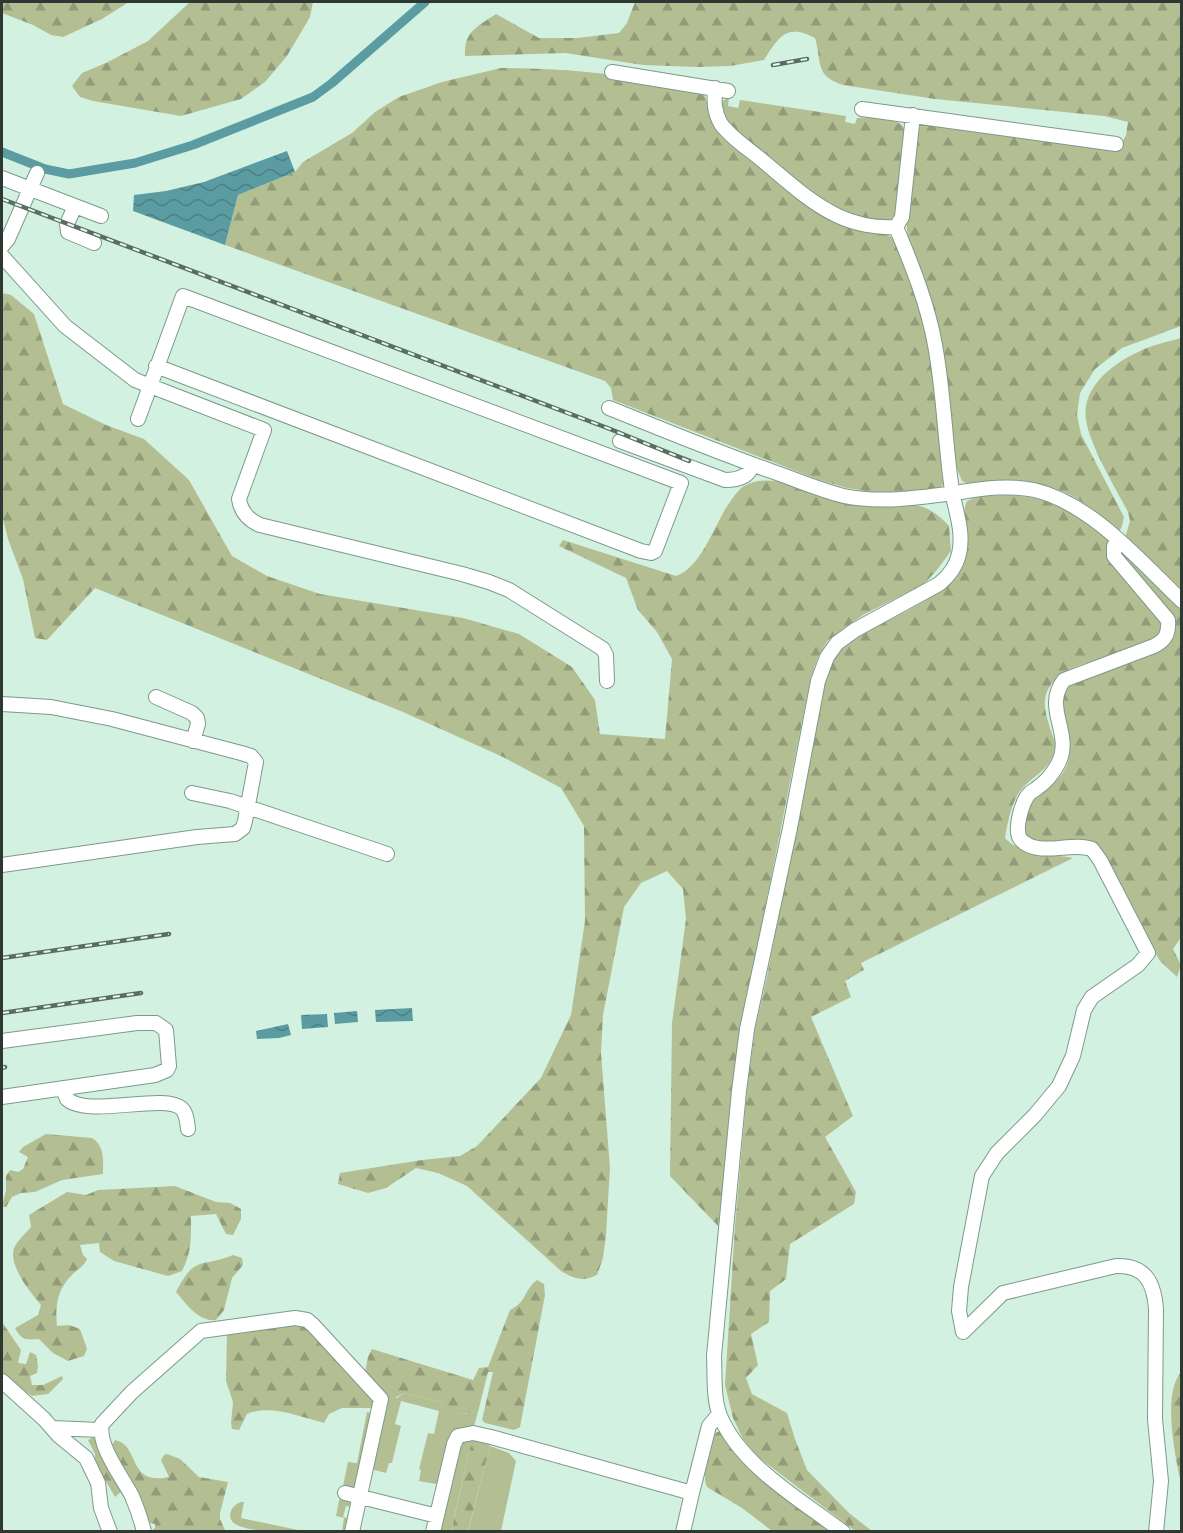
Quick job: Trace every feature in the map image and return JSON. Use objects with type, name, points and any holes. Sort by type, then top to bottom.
[{"type":"street","points":[[612,72],[722,90],[715,111],[722,124],[733,137],[778,173],[838,216],[880,228],[896,227]]},
{"type":"street","points":[[862,109],[1116,144]]},
{"type":"street","points":[[896,227],[902,217],[913,115]]},
{"type":"street","points":[[2,246],[8,238],[37,173]]},
{"type":"street","points":[[2,178],[100,216]]},
{"type":"street","points":[[75,206],[67,224],[68,232],[94,243]]},
{"type":"street","points":[[843,1532],[777,1483],[745,1455],[731,1436],[719,1414],[714,1356],[747,1029],[790,828],[818,681],[827,657],[837,643],[855,630],[924,593],[949,575],[957,563],[961,539],[960,520],[952,493],[936,346],[929,314],[896,227]]},
{"type":"street","points":[[2,256],[65,326],[122,371],[149,387],[264,430]]},
{"type":"street","points":[[138,419],[156,366],[183,296],[681,483],[655,550],[651,553],[630,547],[156,366]]},
{"type":"street","points":[[207,409],[215,389]]},
{"type":"street","points":[[609,408],[752,465],[844,496],[900,498],[1008,487],[1033,490],[1064,500],[1090,516],[1182,600]]},
{"type":"street","points":[[272,410],[240,499],[242,510],[250,519],[260,525],[462,574],[509,590],[603,649],[606,655],[607,681]]},
{"type":"street","points":[[620,441],[725,480],[742,478],[750,471],[752,465]]},
{"type":"street","points":[[1114,546],[1114,556],[1168,620],[1169,628],[1166,637],[1154,646],[1064,680],[1058,688],[1054,700],[1062,730],[1062,752],[1052,774],[1038,788],[1029,793],[1025,800],[1018,824],[1018,836],[1022,841],[1036,847],[1059,848],[1076,845],[1092,849],[1148,952],[1138,965],[1092,997],[1084,1010],[1073,1056],[1059,1086],[988,1165],[979,1190],[961,1287],[959,1311],[963,1332],[1003,1293],[1116,1266],[1129,1266],[1142,1271],[1152,1290],[1156,1309],[1155,1419],[1161,1481],[1156,1532]]},
{"type":"street","points":[[156,697],[192,713],[197,718],[198,724],[193,741]]},
{"type":"street","points":[[2,704],[51,707],[111,719],[241,753],[251,756],[256,762],[243,828],[236,834],[197,837],[2,865]]},
{"type":"street","points":[[192,793],[231,801],[387,854]]},
{"type":"street","points":[[2,1041],[137,1023],[156,1023],[161,1024],[166,1030],[169,1066],[162,1073],[2,1097]]},
{"type":"street","points":[[63,1088],[67,1099],[75,1104],[131,1106],[166,1103],[176,1105],[185,1114],[188,1129]]},
{"type":"street","points":[[144,1532],[136,1505],[104,1444],[100,1430],[102,1424],[132,1392],[201,1331],[295,1318],[306,1320],[381,1399],[352,1532]]},
{"type":"street","points":[[2,1381],[58,1435],[87,1458],[98,1483],[101,1508],[110,1532]]},
{"type":"street","points":[[683,1532],[709,1426],[713,1418],[719,1414]]},
{"type":"street","points":[[52,1428],[100,1430]]},
{"type":"street","points":[[433,1532],[454,1444],[458,1436],[465,1433],[491,1437],[693,1492]]},
{"type":"street","points":[[345,1493],[437,1516]]},
{"type":"green space","points":[[2,2],[129,2],[102,19],[63,37],[51,35],[2,13]]},
{"type":"green space","points":[[190,2],[313,2],[310,17],[287,56],[265,82],[241,99],[181,116],[80,97],[72,86],[82,73],[148,41]]},
{"type":"green space","points":[[635,2],[1181,2],[1181,326],[1122,348],[1095,369],[1080,393],[1077,415],[1081,434],[1124,517],[1119,532],[1079,500],[1044,485],[1016,483],[971,485],[962,481],[957,469],[940,346],[933,313],[908,238],[906,221],[918,130],[924,121],[1119,148],[1126,135],[1128,122],[1104,116],[935,99],[843,85],[827,77],[823,72],[815,38],[797,32],[790,32],[779,39],[764,60],[730,66],[643,65],[565,53],[465,56],[469,35],[496,14],[539,38],[577,38],[619,33],[627,23]]},
{"type":"green space","points":[[501,68],[596,73],[689,86],[704,94],[709,107],[834,219],[890,236],[898,244],[930,344],[947,478],[941,487],[934,491],[879,493],[847,488],[819,480],[613,400],[611,388],[605,381],[225,245],[238,195],[295,172],[303,162],[352,133],[375,112],[399,97],[442,82]]},
{"type":"green space","points":[[729,97],[728,106],[738,108],[740,100],[846,116],[845,122],[855,124],[857,118],[868,118],[901,124],[907,137],[896,213],[890,221],[859,219],[819,200],[724,121],[721,102]]},
{"type":"green space","points":[[2,293],[11,295],[34,314],[63,404],[106,425],[144,439],[189,480],[232,556],[267,576],[320,594],[463,618],[519,634],[572,667],[595,700],[600,734],[665,739],[672,659],[657,632],[638,610],[626,578],[559,546],[563,540],[676,576],[694,563],[739,490],[757,481],[770,480],[850,503],[919,506],[934,512],[949,526],[951,551],[937,570],[924,584],[863,615],[828,640],[818,657],[811,677],[744,1013],[718,1226],[670,1176],[672,1023],[686,919],[683,889],[667,871],[641,883],[624,907],[603,1015],[601,1053],[610,1168],[606,1235],[603,1258],[597,1275],[579,1279],[561,1271],[467,1186],[438,1173],[416,1168],[386,1188],[368,1193],[338,1184],[340,1173],[460,1156],[477,1146],[541,1078],[571,1015],[585,921],[584,826],[561,788],[503,757],[403,712],[95,588],[47,640],[35,638],[23,579],[2,515]]},
{"type":"green space","points":[[1181,338],[1181,591],[1125,538],[1130,521],[1128,512],[1092,441],[1086,420],[1086,408],[1088,398],[1100,378],[1118,363],[1148,347]]},
{"type":"green space","points":[[1009,495],[1038,499],[1065,508],[1100,531],[1110,542],[1163,622],[1161,631],[1145,643],[1074,667],[1057,678],[1047,691],[1045,705],[1055,742],[1054,753],[1046,766],[1018,794],[1011,810],[1005,838],[1011,844],[1028,851],[1073,858],[861,963],[864,970],[845,981],[851,997],[811,1017],[853,1116],[825,1137],[856,1192],[854,1204],[790,1244],[786,1279],[770,1291],[769,1322],[751,1334],[758,1365],[746,1378],[752,1394],[787,1413],[807,1470],[849,1513],[872,1531],[855,1531],[758,1457],[743,1439],[733,1418],[725,1385],[735,1226],[747,1089],[755,1029],[822,687],[831,667],[838,654],[853,639],[938,593],[957,577],[968,545],[964,514],[967,501],[979,496]]},
{"type":"green space","points":[[1121,548],[1181,607],[1182,936],[1173,949],[1181,965],[1177,977],[1160,961],[1101,856],[1059,845],[1029,841],[1024,827],[1024,816],[1028,807],[1061,775],[1067,765],[1069,744],[1061,710],[1065,687],[1085,675],[1156,653],[1167,644],[1173,624],[1119,558]]},
{"type":"green space","points":[[46,1134],[92,1138],[101,1149],[103,1174],[62,1180],[35,1192],[21,1193],[12,1197],[6,1207],[2,1206],[6,1191],[6,1176],[10,1170],[18,1172],[23,1169],[28,1157],[19,1152],[23,1147]]},
{"type":"green space","points":[[175,1186],[216,1202],[230,1203],[241,1209],[241,1219],[233,1235],[226,1234],[216,1214],[191,1216],[188,1257],[182,1271],[168,1276],[114,1261],[100,1252],[99,1243],[80,1245],[87,1259],[66,1281],[58,1299],[56,1319],[57,1326],[69,1325],[80,1329],[87,1349],[84,1356],[68,1361],[53,1353],[39,1339],[27,1339],[19,1335],[15,1328],[38,1315],[41,1305],[20,1277],[14,1261],[15,1246],[31,1227],[29,1215],[67,1192],[86,1195],[98,1190]]},
{"type":"green space","points":[[233,1255],[242,1258],[243,1265],[232,1278],[224,1310],[216,1320],[204,1318],[194,1312],[176,1292],[188,1272],[194,1267]]},
{"type":"green space","points":[[537,1280],[544,1284],[545,1295],[520,1427],[514,1430],[485,1423],[482,1420],[493,1372],[488,1372],[478,1412],[460,1414],[446,1411],[440,1402],[404,1393],[395,1398],[385,1396],[365,1372],[372,1349],[473,1380],[479,1368],[488,1367],[510,1310],[522,1300]]},
{"type":"green space","points":[[2,1322],[21,1350],[18,1363],[26,1364],[30,1352],[36,1355],[37,1373],[30,1376],[32,1385],[43,1385],[62,1376],[63,1379],[48,1394],[32,1396],[2,1374]]},
{"type":"green space","points":[[295,1324],[310,1327],[373,1398],[377,1408],[342,1408],[329,1414],[324,1423],[285,1412],[256,1411],[247,1414],[239,1430],[232,1429],[233,1402],[226,1381],[227,1333]]},
{"type":"green space","points":[[1181,1372],[1181,1481],[1171,1422],[1171,1407],[1172,1394]]},
{"type":"green space","points":[[404,1393],[440,1402],[445,1409],[460,1414],[478,1412],[473,1430],[468,1429],[436,1484],[419,1481],[421,1470],[419,1469],[428,1433],[434,1434],[439,1411],[401,1401],[395,1424],[401,1426],[392,1463],[389,1463],[386,1473],[371,1469],[385,1396],[397,1398]]},
{"type":"green space","points":[[367,1412],[376,1414],[359,1488],[342,1491],[348,1462],[357,1463]]},
{"type":"green space","points":[[717,1432],[722,1432],[743,1462],[774,1489],[831,1531],[772,1531],[742,1508],[707,1487],[705,1482],[706,1459]]},
{"type":"green space","points":[[94,1437],[124,1489],[115,1497],[95,1462],[95,1454],[88,1440]]},
{"type":"green space","points":[[461,1439],[483,1440],[470,1448],[451,1531],[436,1532]]},
{"type":"green space","points":[[115,1440],[123,1443],[140,1471],[146,1476],[169,1477],[161,1460],[167,1454],[180,1459],[199,1477],[228,1482],[220,1519],[225,1530],[231,1531],[151,1531],[155,1528],[155,1524],[150,1523],[113,1448]]},
{"type":"green space","points":[[483,1440],[490,1446],[468,1531],[451,1532],[470,1448]]},
{"type":"green space","points":[[490,1446],[509,1453],[516,1461],[501,1531],[468,1532]]},
{"type":"green space","points":[[340,1496],[355,1499],[353,1507],[346,1506],[343,1517],[351,1519],[348,1531],[342,1531],[344,1518],[336,1516]]},
{"type":"green space","points":[[244,1502],[241,1518],[303,1531],[263,1531],[239,1526],[232,1521],[230,1514],[231,1510]]},
{"type":"water","points":[[287,151],[295,172],[238,195],[225,245],[133,211],[134,195],[166,191],[204,182]]},
{"type":"water","points":[[412,1008],[413,1021],[376,1022],[375,1010]]},
{"type":"water","points":[[357,1011],[358,1022],[335,1024],[334,1013]]},
{"type":"water","points":[[327,1014],[328,1027],[302,1029],[301,1015]]},
{"type":"water","points":[[288,1024],[291,1035],[257,1039],[256,1031]]},
{"type":"waterway","points":[[2,152],[45,169],[69,174],[135,163],[193,145],[313,97],[425,2]]},
{"type":"railway","points":[[773,65],[807,59]]},
{"type":"railway","points":[[2,199],[689,461]]},
{"type":"railway","points":[[2,958],[169,934]]},
{"type":"railway","points":[[2,1013],[141,993]]}]
